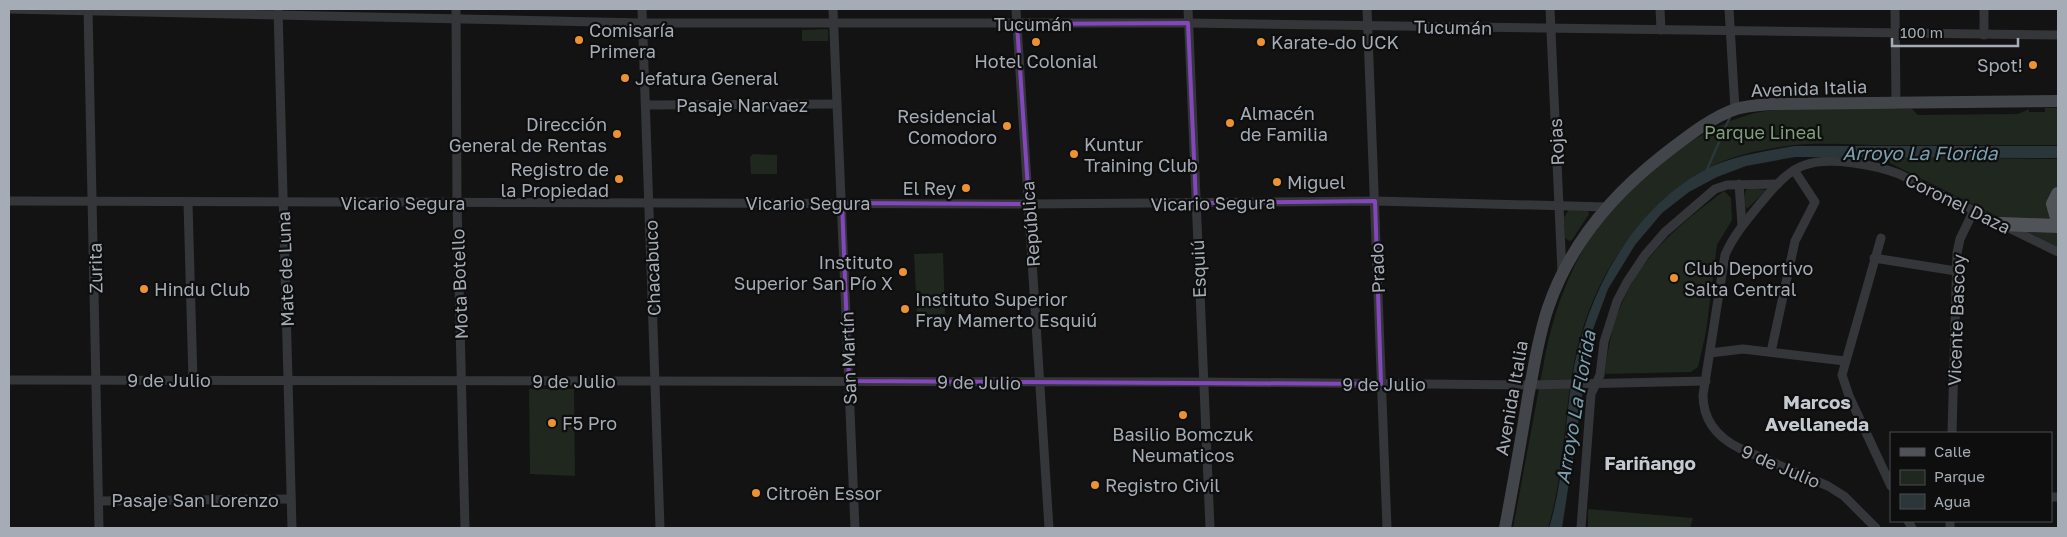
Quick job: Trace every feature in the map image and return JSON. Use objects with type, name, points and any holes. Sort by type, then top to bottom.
[{"type":"main road","name":"Avenida Italia","points":[[1505,528],[1538,341],[1548,308],[1562,274],[1586,232],[1607,207],[1648,167],[1667,152],[1735,109],[1791,102],[2058,101]]},
{"type":"main road","points":[[2058,194],[2053,204],[2058,222]]},
{"type":"main road","points":[[2001,224],[2058,226]]},
{"type":"street","name":"Mota Botello","points":[[456,9],[457,202],[465,528]]},
{"type":"street","name":"Chacabuco","points":[[642,9],[660,528]]},
{"type":"street","name":"San Martín","points":[[833,9],[854,528]]},
{"type":"street","name":"República","points":[[1016,9],[1049,528]]},
{"type":"street","name":"Esquiú","points":[[1188,9],[1210,528]]},
{"type":"street","name":"Prado","points":[[1367,9],[1387,528]]},
{"type":"street","name":"Rojas","points":[[1550,9],[1562,274]]},
{"type":"street","points":[[1660,9],[1661,30]]},
{"type":"street","points":[[1729,9],[1735,109]]},
{"type":"street","points":[[1895,9],[1896,102]]},
{"type":"street","points":[[1984,9],[1984,35]]},
{"type":"street","name":"Tucumán","points":[[9,10],[278,12],[456,20],[642,23],[1188,23],[1730,32],[2058,35]]},
{"type":"street","name":"Zurita","points":[[88,10],[94,201],[99,528]]},
{"type":"street","name":"Mate de Luna","points":[[278,12],[292,528]]},
{"type":"street","name":"Pasaje Narvaez","points":[[646,105],[837,104]]},
{"type":"street","name":"Coronel Daza","points":[[1706,381],[1725,255],[1731,241],[1742,225],[1778,184],[1804,164],[1827,162],[1884,168],[1918,181],[2058,252]]},
{"type":"street","points":[[1771,352],[1795,241],[1814,202],[1794,170]]},
{"type":"street","points":[[1581,528],[1591,394],[1594,384],[1600,375],[1604,342],[1617,301],[1627,282],[1645,255],[1682,215],[1715,189],[1727,184],[1778,184]]},
{"type":"street","points":[[1739,184],[1742,225]]},
{"type":"street","name":"Vicario Segura","points":[[9,202],[1196,204],[1375,201],[1607,207]]},
{"type":"street","points":[[188,203],[193,380]]},
{"type":"street","name":"Vicente Bascoy","points":[[1952,432],[1956,271],[1960,239],[1974,210]]},
{"type":"street","points":[[1882,238],[1874,258],[1842,375],[1849,396],[1890,484]]},
{"type":"street","points":[[1874,258],[1956,271]]},
{"type":"street","points":[[1710,353],[1743,349],[1845,361]]},
{"type":"street","name":"9 de Julio","points":[[9,380],[1203,382],[1530,385],[1706,381],[1703,405],[1713,430],[1726,442],[1828,486],[1844,496],[1876,528]]},
{"type":"street","name":"Pasaje San Lorenzo","points":[[99,501],[291,499]]},
{"type":"highlighted area","points":[[1188,23],[1196,203],[1375,201],[1381,384],[849,381],[842,203],[1029,204],[1017,24]]},
{"type":"green space","points":[[828,29],[828,41],[802,41],[802,30]]},
{"type":"green space","name":"Parque Lineal","points":[[1816,107],[1912,109],[1918,115],[2018,114],[2029,109],[2029,112],[2045,112],[2045,108],[2058,108],[2058,145],[1793,145],[1751,153],[1720,162],[1689,181],[1668,197],[1649,215],[1616,256],[1592,303],[1576,353],[1571,378],[1559,478],[1548,528],[1513,528],[1546,351],[1557,310],[1567,283],[1586,245],[1618,202],[1661,162],[1710,130],[1735,119],[1778,109]]},
{"type":"green space","points":[[753,154],[777,155],[777,174],[751,174],[750,157]]},
{"type":"green space","points":[[1890,157],[2058,159],[2058,187],[2051,196],[2054,223],[2000,218],[1890,163]]},
{"type":"green space","points":[[1751,188],[1766,190],[1747,209],[1744,202],[1745,195],[1746,190]]},
{"type":"green space","name":"Club Deportivo Salta Central","points":[[1724,191],[1731,198],[1732,220],[1717,245],[1706,332],[1698,367],[1691,372],[1605,374],[1610,342],[1618,314],[1628,290],[1642,268],[1677,229]]},
{"type":"green space","points":[[1569,210],[1588,211],[1589,214],[1572,240],[1569,241],[1565,238],[1564,217]]},
{"type":"green space","points":[[2020,228],[2058,230],[2058,247]]},
{"type":"green space","points":[[943,253],[945,314],[917,315],[914,254]]},
{"type":"green space","name":"F5 Pro","points":[[529,389],[574,389],[575,476],[530,474]]},
{"type":"green space","points":[[1588,509],[1693,518],[1690,528],[1588,528]]},
{"type":"water","name":"Arroyo La Florida","points":[[1794,146],[2058,146],[2058,158],[1795,157],[1746,166],[1717,177],[1689,192],[1662,213],[1635,245],[1608,289],[1592,332],[1562,528],[1549,528],[1558,492],[1569,398],[1579,347],[1588,316],[1601,285],[1617,255],[1637,228],[1659,204],[1685,183],[1723,162]]},
{"type":"waterway","points":[[1705,174],[1730,117]]},
{"type":"place","name":"Comisaría Primera","points":[[579,40]]},
{"type":"place","name":"Hotel Colonial","points":[[1036,42]]},
{"type":"place","name":"Karate-do UCK","points":[[1261,42]]},
{"type":"place","name":"Spot!","points":[[2033,65]]},
{"type":"place","name":"Jefatura General","points":[[625,78]]},
{"type":"place","name":"Almacén de Familia","points":[[1230,123]]},
{"type":"place","name":"Residencial Comodoro","points":[[1007,126]]},
{"type":"place","name":"Dirección General de Rentas","points":[[617,134]]},
{"type":"place","name":"Kuntur Training Club","points":[[1074,154]]},
{"type":"place","name":"Registro de la Propiedad","points":[[619,179]]},
{"type":"place","name":"Miguel","points":[[1277,182]]},
{"type":"place","name":"El Rey","points":[[966,188]]},
{"type":"place","name":"Instituto Superior San Pío X","points":[[903,272]]},
{"type":"place","name":"Club Deportivo Salta Central","points":[[1674,278]]},
{"type":"place","name":"Hindu Club","points":[[144,289]]},
{"type":"place","name":"Instituto Superior Fray Mamerto Esquiú","points":[[905,309]]},
{"type":"place","name":"Basilio Bomczuk Neumaticos","points":[[1183,415]]},
{"type":"place","name":"F5 Pro","points":[[552,423]]},
{"type":"place","name":"Registro Civil","points":[[1095,485]]},
{"type":"place","name":"Citroën Essor","points":[[756,493]]},
{"type":"district","name":"Marcos Avellaneda","points":[[1817,412]]},
{"type":"district","name":"Fariñango","points":[[1650,462]]}]
